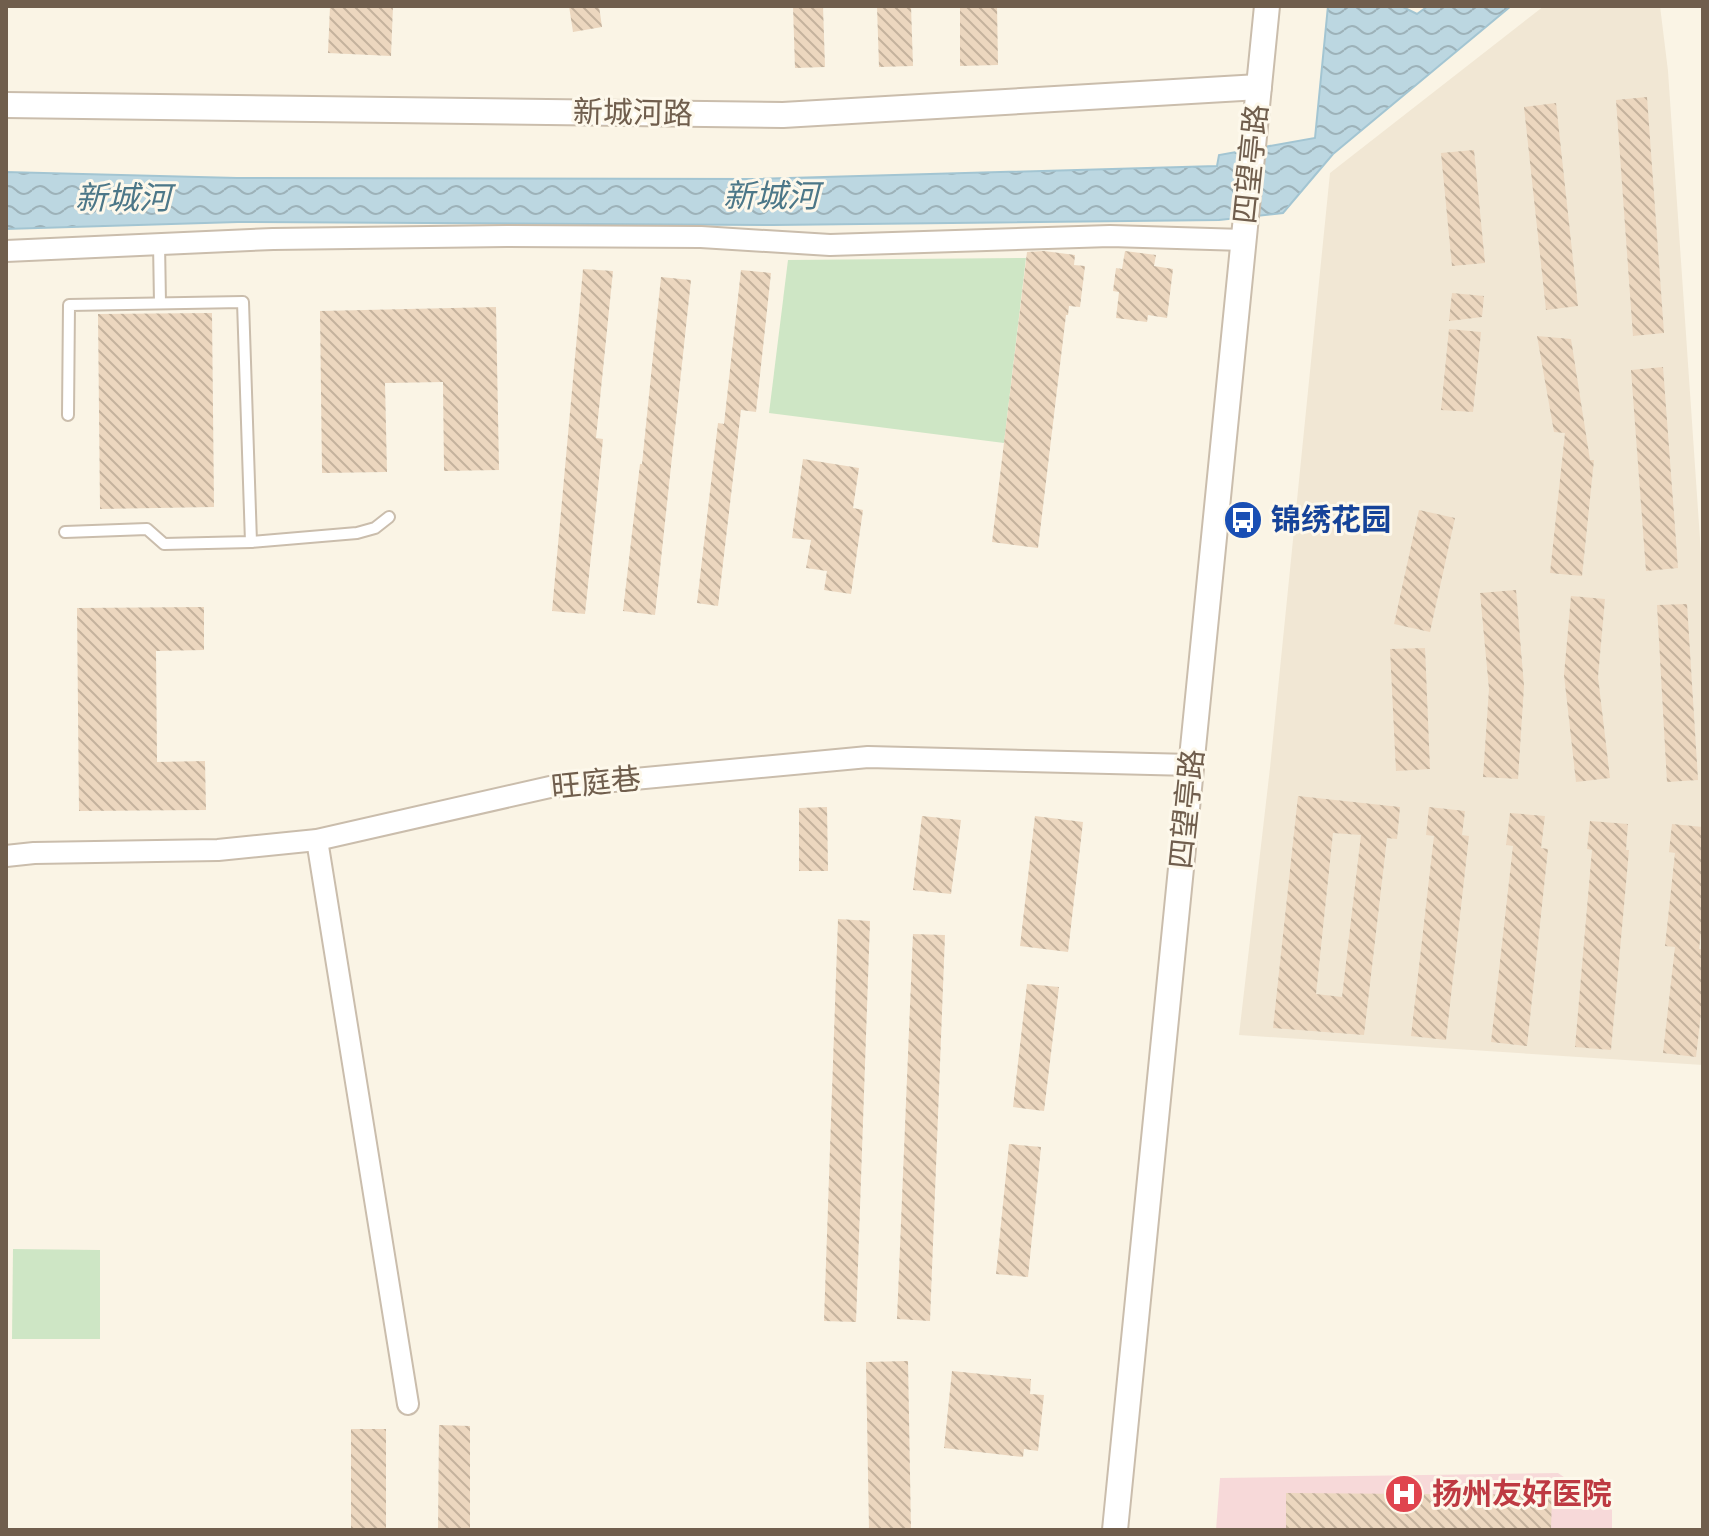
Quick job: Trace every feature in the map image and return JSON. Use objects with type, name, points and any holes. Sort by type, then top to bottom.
[{"type":"street","name":"四望亭路","points":[[1115,1530],[1267,6]]},
{"type":"street","name":"新城河路","points":[[6,105],[783,115],[1259,87]]},
{"type":"street","points":[[6,251],[159,243],[507,236],[701,237],[830,245],[1245,229]]},
{"type":"street","name":"旺庭巷","points":[[6,856],[218,850],[317,840],[550,787],[868,757],[1192,765]]},
{"type":"street","points":[[317,840],[408,1404]]},
{"type":"lane","points":[[159,243],[160,303]]},
{"type":"lane","points":[[68,415],[69,305],[243,302],[251,542]]},
{"type":"lane","points":[[65,532],[147,529],[164,544],[251,542],[357,533],[375,528],[389,517]]},
{"type":"shaded area","name":"锦绣花园","points":[[1544,6],[1660,6],[1668,71],[1703,583],[1703,1065],[1239,1035],[1270,768],[1330,173]]},
{"type":"shaded area","name":"扬州友好医院","points":[[1558,1473],[1612,1510],[1612,1530],[1216,1530],[1220,1478]]},
{"type":"green space","points":[[1026,258],[1004,443],[769,413],[788,260]]},
{"type":"green space","points":[[13,1249],[100,1250],[100,1339],[12,1339]]},
{"type":"water","name":"新城河","points":[[1328,6],[1401,6],[1417,14],[1428,6],[1511,6],[1333,154],[1283,213],[1219,220],[773,225],[238,222],[6,229],[6,172],[237,178],[754,179],[1217,166],[1219,155],[1315,138]]},
{"type":"building","points":[[330,6],[393,6],[391,56],[328,53]]},
{"type":"building","points":[[569,6],[599,6],[602,27],[573,32]]},
{"type":"building","points":[[793,6],[823,6],[825,67],[795,68]]},
{"type":"building","points":[[877,6],[911,6],[913,66],[879,67]]},
{"type":"building","points":[[960,6],[997,6],[998,65],[960,66]]},
{"type":"building","points":[[1647,97],[1664,333],[1633,336],[1616,100]]},
{"type":"building","points":[[1556,103],[1578,306],[1546,310],[1524,107]]},
{"type":"building","points":[[1474,150],[1485,263],[1452,266],[1441,153]]},
{"type":"building","points":[[1125,251],[1156,255],[1154,266],[1173,269],[1167,318],[1148,315],[1147,322],[1116,318],[1119,292],[1113,291],[1116,268],[1122,269]]},
{"type":"building","points":[[1027,252],[1075,255],[1074,265],[1085,266],[1080,307],[1069,306],[1066,315],[1038,548],[992,542]]},
{"type":"building","points":[[583,269],[613,271],[596,438],[603,439],[585,614],[552,611]]},
{"type":"building","points":[[741,270],[771,273],[756,412],[741,410],[718,606],[697,603],[718,423],[724,424]]},
{"type":"building","points":[[661,277],[691,280],[655,615],[623,611]]},
{"type":"building","points":[[1452,293],[1484,296],[1482,317],[1449,321]]},
{"type":"building","points":[[496,307],[499,470],[444,471],[443,382],[385,383],[387,472],[322,473],[320,311]]},
{"type":"building","points":[[212,313],[214,507],[100,509],[98,314]]},
{"type":"building","points":[[1449,329],[1481,332],[1473,412],[1441,410]]},
{"type":"building","points":[[1537,336],[1571,339],[1590,460],[1594,460],[1582,576],[1550,573],[1565,433],[1554,432]]},
{"type":"building","points":[[1663,367],[1678,568],[1646,571],[1631,370]]},
{"type":"building","points":[[803,459],[859,468],[853,508],[863,510],[851,594],[824,590],[827,571],[806,568],[811,540],[792,538]]},
{"type":"building","points":[[1419,510],[1455,518],[1430,632],[1394,624]]},
{"type":"building","points":[[1516,590],[1524,686],[1518,779],[1483,777],[1489,689],[1480,593]]},
{"type":"building","points":[[1571,596],[1605,599],[1598,677],[1610,778],[1576,782],[1564,675]]},
{"type":"building","points":[[1687,604],[1698,780],[1667,782],[1657,605]]},
{"type":"building","points":[[204,607],[204,650],[156,651],[157,762],[205,761],[206,810],[79,811],[77,608]]},
{"type":"building","points":[[1425,648],[1430,769],[1396,771],[1390,649]]},
{"type":"building","points":[[1298,796],[1400,807],[1397,839],[1387,838],[1364,1035],[1273,1028]],"holes":[[[1333,833],[1361,835],[1342,997],[1316,994]]]},
{"type":"building","points":[[827,807],[828,871],[799,871],[799,808]]},
{"type":"building","points":[[1429,807],[1465,811],[1462,835],[1469,836],[1446,1040],[1411,1036],[1434,836],[1426,835]]},
{"type":"building","points":[[1510,813],[1545,816],[1541,848],[1548,849],[1527,1046],[1491,1042],[1513,846],[1506,845]]},
{"type":"building","points":[[922,816],[961,820],[951,894],[913,890]]},
{"type":"building","points":[[1035,816],[1083,822],[1068,952],[1020,946]]},
{"type":"building","points":[[1590,821],[1628,824],[1626,850],[1629,850],[1611,1050],[1575,1047],[1592,850],[1587,849]]},
{"type":"building","points":[[1672,824],[1703,827],[1703,914],[1699,949],[1703,949],[1703,996],[1696,1057],[1663,1053],[1675,947],[1665,946],[1675,853],[1669,852]]},
{"type":"building","points":[[838,919],[870,921],[856,1322],[824,1321]]},
{"type":"building","points":[[913,934],[945,935],[930,1321],[897,1319]]},
{"type":"building","points":[[1027,984],[1059,987],[1044,1111],[1013,1107]]},
{"type":"building","points":[[1009,1144],[1041,1147],[1028,1277],[996,1274]]},
{"type":"building","points":[[908,1361],[911,1530],[869,1530],[866,1362]]},
{"type":"building","points":[[952,1371],[1031,1379],[1030,1394],[1044,1395],[1038,1451],[1024,1449],[1023,1457],[944,1448]]},
{"type":"building","points":[[439,1425],[470,1426],[470,1530],[438,1530]]},
{"type":"building","points":[[351,1429],[386,1429],[386,1530],[351,1530]]},
{"type":"building","points":[[1286,1493],[1552,1495],[1551,1530],[1286,1530]]},
{"type":"place","name":"锦绣花园","points":[[1243,520]]},
{"type":"place","name":"扬州友好医院","points":[[1404,1494]]}]
